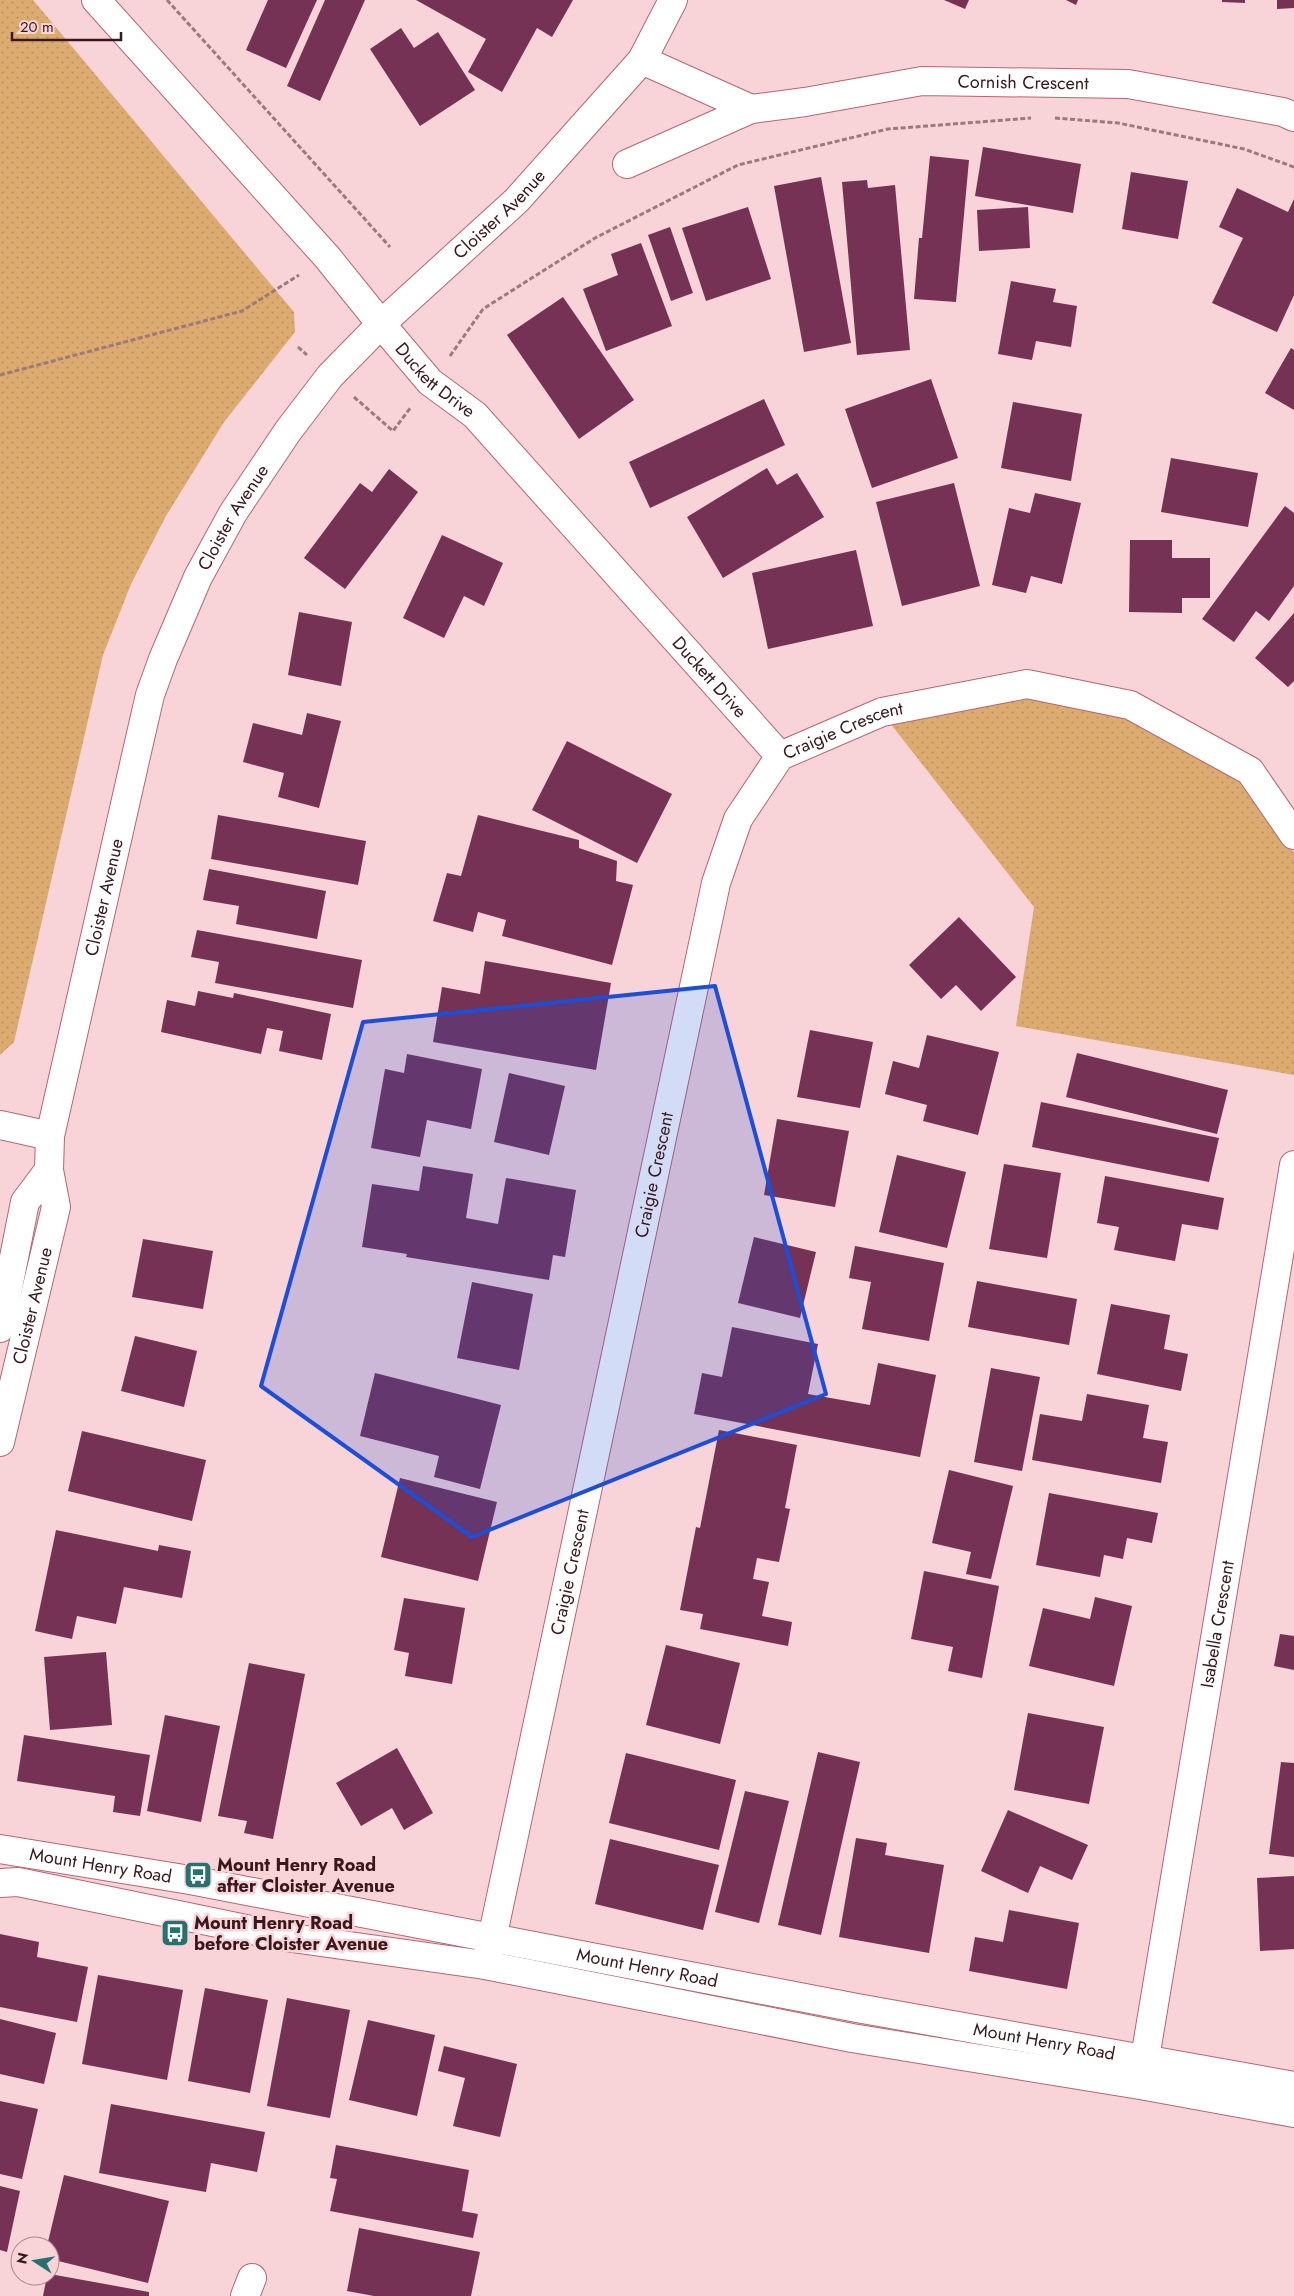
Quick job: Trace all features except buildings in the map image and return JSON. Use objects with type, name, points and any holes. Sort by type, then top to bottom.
[{"type":"street","name":"Duckett Drive","points":[[96,0],[327,257],[430,382],[475,415],[780,756]]},
{"type":"street","name":"Cloister Avenue","points":[[0,1442],[56,1207],[49,1170],[50,1136],[138,747],[150,696],[174,629],[198,577],[233,513],[330,376],[381,324],[517,200],[642,60],[673,0]]},
{"type":"street","points":[[642,60],[751,110]]},
{"type":"street","name":"Cornish Crescent","points":[[627,164],[751,110],[922,81],[1128,84],[1283,112],[1294,116]]},
{"type":"street","name":"Craigie Crescent","points":[[485,1965],[716,883],[738,819],[780,756],[882,712],[1027,684],[1130,706],[1250,771],[1294,835]]},
{"type":"street","points":[[0,1125],[50,1136]]},
{"type":"street","name":"Isabella Crescent","points":[[1142,2072],[1294,1165]]},
{"type":"street","name":"Cloister Avenue","points":[[0,1328],[25,1202],[49,1170]]},
{"type":"street","name":"Mount Henry Road","points":[[0,1849],[190,1880],[857,2008],[1142,2072],[1294,2113]]},
{"type":"street","name":"Mount Henry Road","points":[[0,1883],[18,1882],[285,1938],[485,1965],[852,2038],[1142,2072],[1294,2086]]},
{"type":"path","points":[[167,0],[390,247]]},
{"type":"path","points":[[392,431],[483,310],[595,238],[738,164],[888,129],[1039,117]]},
{"type":"path","points":[[1049,118],[1118,123],[1244,149],[1294,167]]},
{"type":"path","points":[[0,375],[242,311],[327,257]]},
{"type":"highlighted area","points":[[715,986],[826,1394],[472,1537],[261,1386],[363,1022]]},
{"type":"shaded area","points":[[0,0],[33,0],[294,312],[295,332],[224,422],[166,516],[131,584],[103,655],[14,1042],[0,1055]]},
{"type":"shaded area","points":[[1025,694],[1128,716],[1246,781],[1294,853],[1294,1075],[1016,1026],[1034,907],[886,718]]},
{"type":"place","name":"Mount Henry Road after Cloister Avenue","points":[[198,1875]]},
{"type":"place","name":"Mount Henry Road before Cloister Avenue","points":[[175,1933]]}]
